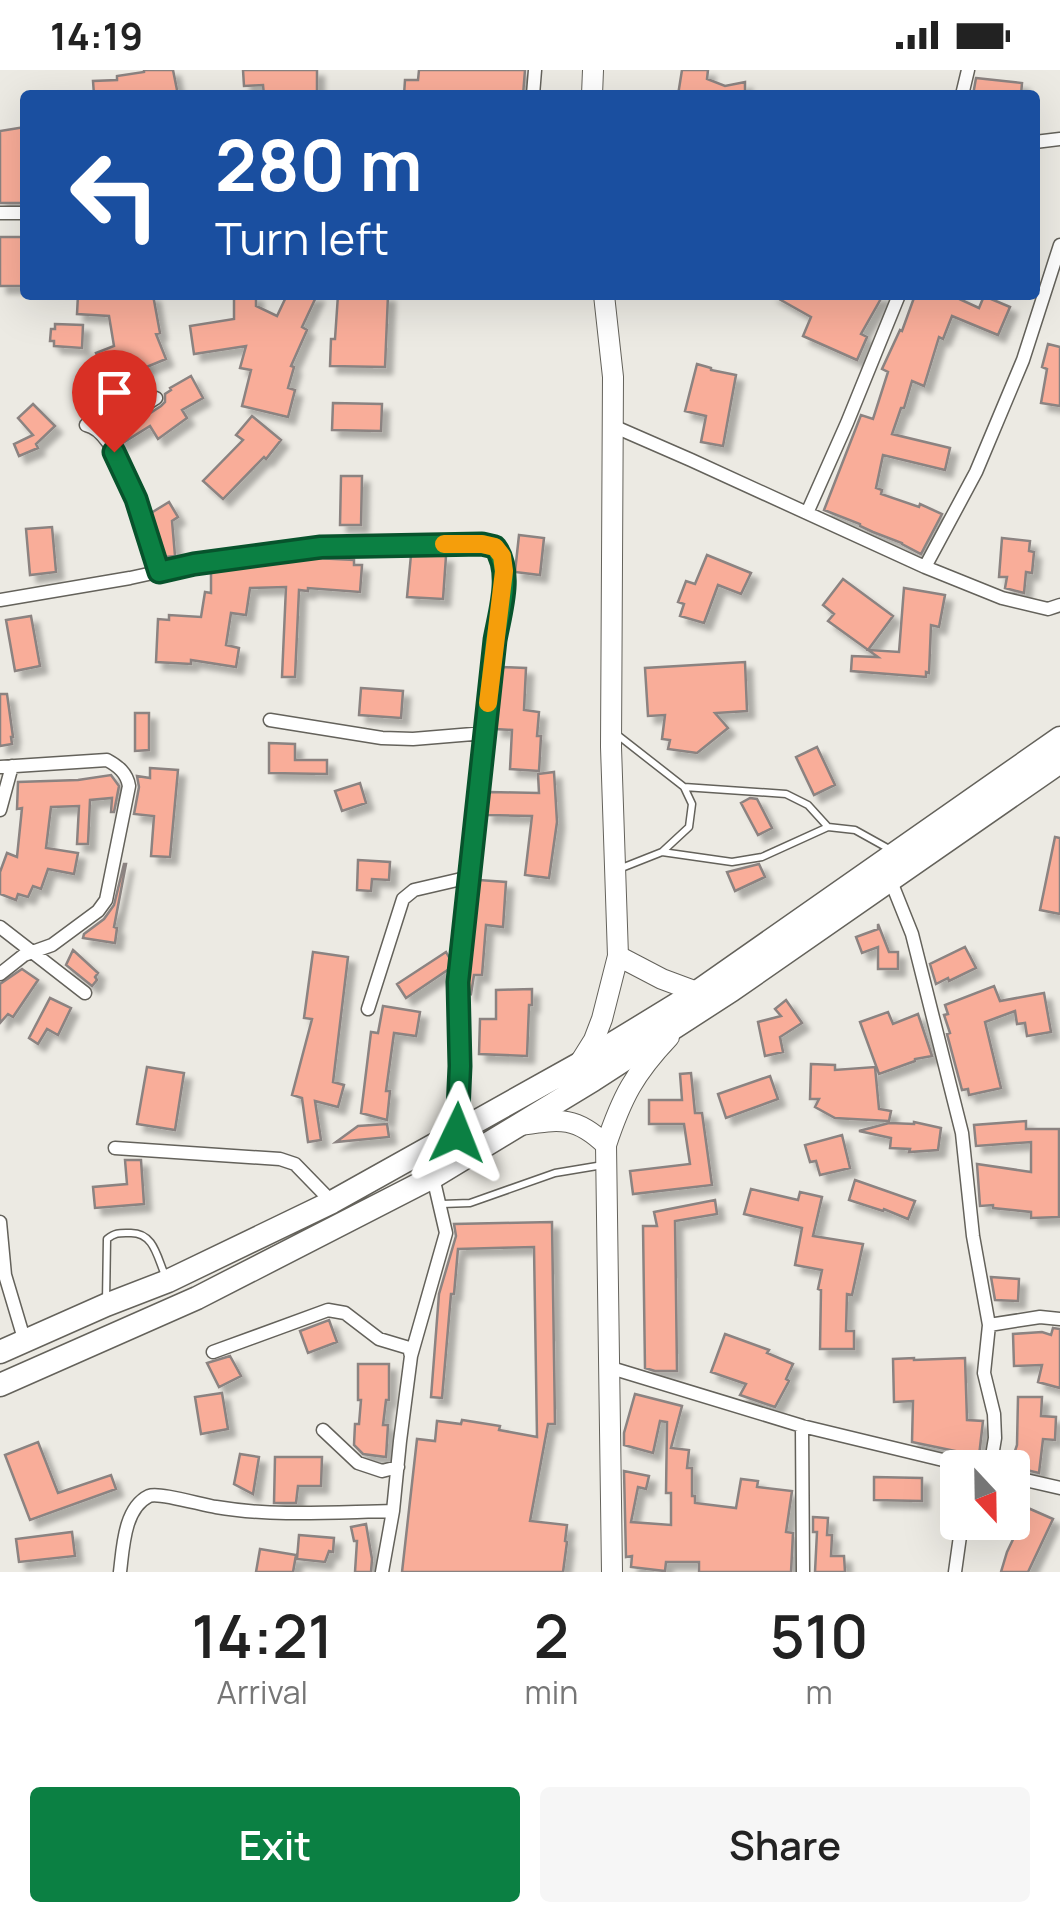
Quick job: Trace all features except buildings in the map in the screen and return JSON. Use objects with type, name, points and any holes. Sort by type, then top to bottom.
[{"type":"highway","points":[[0,1352],[168,1281],[332,1202],[579,1064],[697,992],[1060,738]]},
{"type":"highway","points":[[0,1386],[198,1298],[433,1177],[680,1024],[1060,762]]},
{"type":"main road","points":[[579,1064],[602,1019],[618,956],[610,729],[613,377],[605,300]]},
{"type":"main road","points":[[618,956],[697,992]]},
{"type":"main road","points":[[612,1572],[606,1155],[629,1085],[680,1024]]},
{"type":"main road","points":[[519,1125],[558,1119],[576,1123],[590,1130],[606,1155]]},
{"type":"street","points":[[925,567],[976,472],[1010,392],[1060,245]]},
{"type":"street","points":[[807,513],[897,300]]},
{"type":"street","points":[[101,433],[156,398]]},
{"type":"street","points":[[86,425],[101,433],[136,499],[159,572]]},
{"type":"street","points":[[612,426],[1002,598],[1048,609],[1060,605]]},
{"type":"street","points":[[0,600],[194,564],[321,547],[495,547],[502,556],[504,582],[458,982],[457,1133]]},
{"type":"street","points":[[270,720],[382,738],[485,733]]},
{"type":"street","points":[[0,810],[6,767],[107,760],[128,778],[106,900],[98,911],[52,945],[31,951],[0,974]]},
{"type":"street","points":[[368,1009],[404,899],[414,890],[470,877]]},
{"type":"street","points":[[890,879],[912,934],[962,1133],[973,1236],[989,1325],[984,1373],[994,1414],[992,1450]]},
{"type":"street","points":[[0,926],[85,993]]},
{"type":"street","points":[[114,1148],[280,1159],[295,1164],[332,1202]]},
{"type":"street","points":[[382,1572],[411,1356],[446,1233],[433,1177]]},
{"type":"street","points":[[0,1222],[4,1275],[25,1342]]},
{"type":"street","points":[[213,1352],[328,1310],[345,1313],[379,1339],[409,1348],[411,1356]]},
{"type":"street","points":[[989,1325],[1040,1317],[1060,1319]]},
{"type":"street","points":[[608,1367],[802,1426],[940,1459]]},
{"type":"street","points":[[802,1426],[803,1572]]},
{"type":"street","points":[[323,1430],[358,1463],[382,1471],[398,1467]]},
{"type":"street","points":[[1030,1481],[1060,1488]]},
{"type":"street","points":[[120,1572],[130,1518],[136,1506],[157,1494],[240,1512],[393,1511]]},
{"type":"street","points":[[954,1572],[959,1540]]},
{"type":"lane","points":[[610,729],[684,787],[692,804],[690,826],[662,852],[615,870]]},
{"type":"lane","points":[[684,787],[786,794],[808,804],[828,827]]},
{"type":"lane","points":[[662,852],[732,862],[762,857],[828,827],[855,830],[896,854]]},
{"type":"lane","points":[[440,1204],[470,1202],[606,1155]]},
{"type":"lane","points":[[106,1305],[107,1239],[114,1234],[142,1234],[148,1238],[168,1281]]},
{"type":"slow traffic","points":[[444,544],[482,544],[495,547],[502,556],[503,593],[488,703]]},
{"type":"route","points":[[114,452],[136,499],[159,572],[321,547],[482,544],[495,547],[502,556],[503,593],[458,982],[457,1133]]}]
